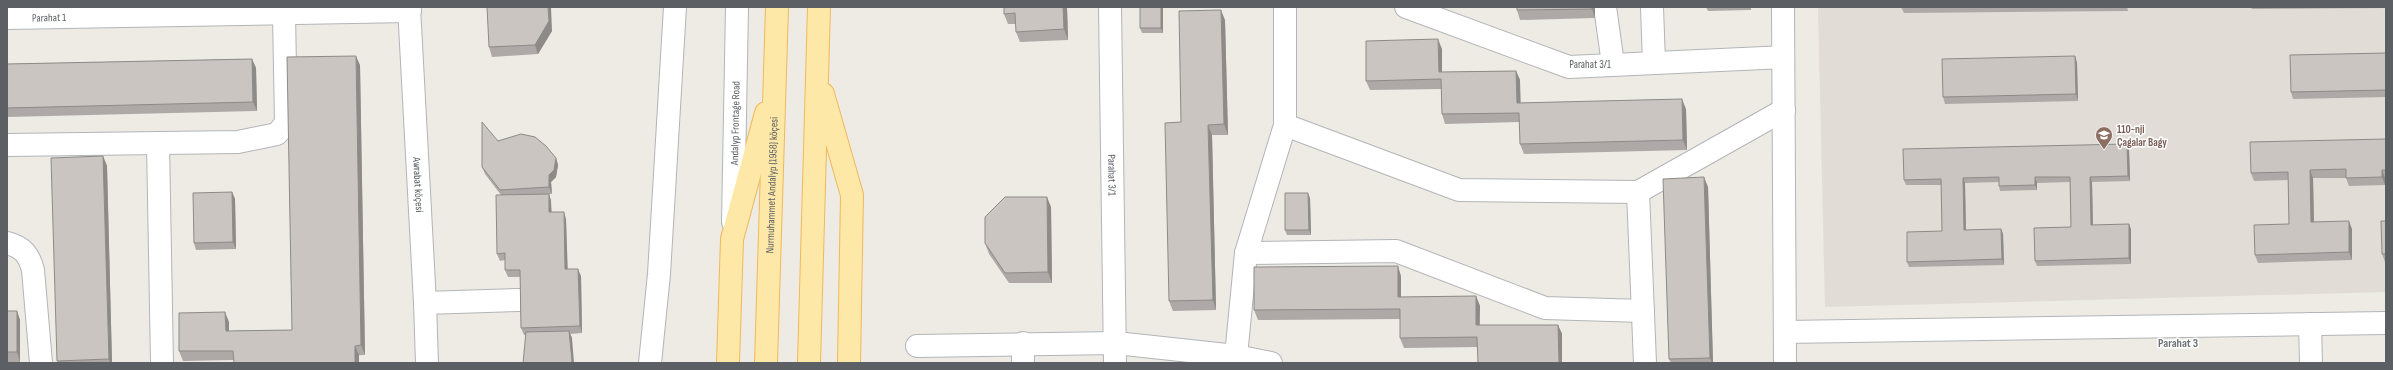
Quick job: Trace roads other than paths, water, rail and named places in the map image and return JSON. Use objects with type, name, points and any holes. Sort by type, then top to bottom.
[{"type":"main road","name":"Nurmuhammet Andalyp (1958) köçesi","points":[[766,363],[777,7]]},
{"type":"main road","points":[[809,363],[819,7]]},
{"type":"main road","points":[[728,363],[732,239],[776,73]]},
{"type":"main road","points":[[817,73],[852,195],[849,363]]},
{"type":"street","points":[[650,363],[659,274],[675,7]]},
{"type":"street","name":"Andalyp Frontage Road","points":[[732,239],[737,7]]},
{"type":"street","name":"Parahat 3/1","points":[[1110,7],[1116,353]]},
{"type":"street","points":[[1236,356],[1246,253],[1285,125],[1285,7]]},
{"type":"street","name":"Parahat 3/1","points":[[1406,7],[1569,67],[1783,57]]},
{"type":"street","points":[[1605,7],[1613,64]]},
{"type":"street","points":[[1652,7],[1654,63]]},
{"type":"street","points":[[1783,7],[1785,363]]},
{"type":"street","name":"Parahat 1","points":[[7,18],[90,12],[409,9]]},
{"type":"street","name":"Awrabat köçesi","points":[[409,9],[425,303],[426,363]]},
{"type":"street","points":[[7,144],[238,142],[277,134],[286,124],[291,11]]},
{"type":"street","points":[[1285,125],[1459,190],[1638,192],[1784,110]]},
{"type":"street","points":[[158,143],[162,363]]},
{"type":"street","points":[[1638,192],[1645,363]]},
{"type":"street","points":[[7,243],[18,246],[29,256],[33,270],[41,363]]},
{"type":"street","points":[[1246,253],[1396,251],[1544,308],[1643,311]]},
{"type":"street","points":[[425,303],[519,300]]},
{"type":"street","points":[[1785,332],[2386,323]]},
{"type":"street","points":[[2310,324],[2311,363]]},
{"type":"street","points":[[917,346],[945,354],[1116,353],[1236,356],[1271,363]]},
{"type":"place","name":"110-nji Çagalar Bagy","points":[[2104,150]]},
{"type":"district","name":"Parahat 3","points":[[2178,343]]}]
